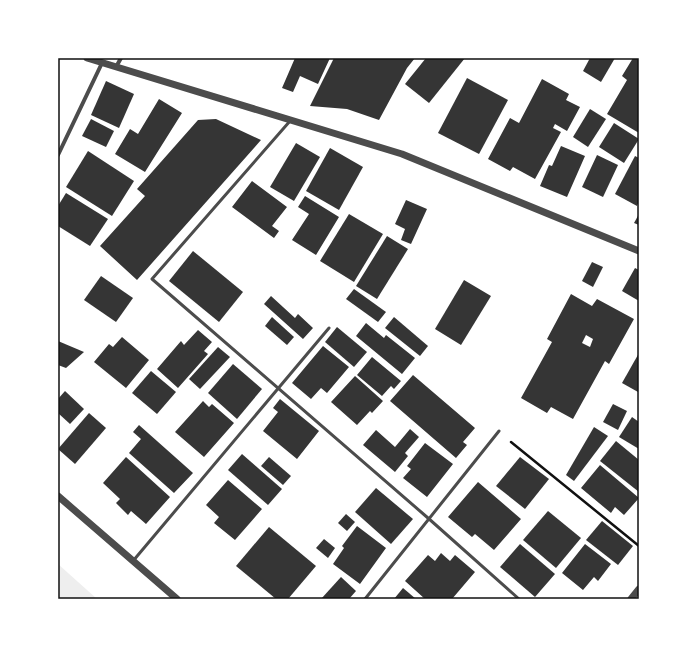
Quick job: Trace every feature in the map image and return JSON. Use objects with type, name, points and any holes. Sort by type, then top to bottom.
[{"type":"street","points":[[87,58],[402,154],[639,251]]},
{"type":"street","points":[[116,67],[121,58]]},
{"type":"street","points":[[58,155],[102,63]]},
{"type":"street","points":[[58,496],[177,599]]},
{"type":"street","points":[[631,599],[639,590]]},
{"type":"lane","points":[[290,120],[152,279],[428,518],[519,599]]},
{"type":"lane","points":[[133,561],[329,328]]},
{"type":"lane","points":[[365,599],[498,431]]},
{"type":"path","points":[[498,431],[639,546]]},
{"type":"shaded area","points":[[58,564],[97,599],[58,599]]},
{"type":"building","points":[[295,58],[330,58],[318,84],[300,76],[293,92],[282,88]]},
{"type":"building","points":[[334,58],[415,58],[407,68],[379,120],[347,109],[310,106]]},
{"type":"building","points":[[426,58],[465,58],[429,103],[405,84]]},
{"type":"building","points":[[590,58],[615,58],[601,82],[583,71]]},
{"type":"building","points":[[633,58],[639,58],[639,133],[607,114],[627,80],[622,76]]},
{"type":"building","points":[[467,78],[508,100],[479,154],[438,133]]},
{"type":"building","points":[[542,79],[569,94],[566,100],[580,107],[567,131],[555,124],[553,128],[561,132],[535,179],[513,167],[510,171],[488,159],[510,118],[519,123]]},
{"type":"building","points":[[106,81],[134,94],[119,128],[91,115]]},
{"type":"building","points":[[159,99],[182,113],[145,172],[115,154],[130,129],[138,134]]},
{"type":"building","points":[[590,109],[606,119],[588,147],[573,137]]},
{"type":"building","points":[[91,119],[114,131],[106,147],[82,136]]},
{"type":"building","points":[[216,119],[261,140],[137,280],[100,246],[145,196],[137,189],[198,120]]},
{"type":"building","points":[[614,123],[639,139],[624,163],[599,147]]},
{"type":"building","points":[[296,143],[320,157],[294,201],[270,187]]},
{"type":"building","points":[[561,146],[585,156],[567,197],[540,186],[549,165],[552,166]]},
{"type":"building","points":[[330,148],[363,167],[339,210],[306,191]]},
{"type":"building","points":[[88,151],[134,181],[112,216],[66,187]]},
{"type":"building","points":[[597,155],[618,165],[603,197],[582,187]]},
{"type":"building","points":[[635,156],[639,158],[639,201],[637,206],[615,194]]},
{"type":"building","points":[[252,181],[287,207],[272,226],[279,231],[274,238],[232,207]]},
{"type":"building","points":[[66,193],[108,219],[90,246],[58,226],[58,206]]},
{"type":"building","points":[[305,196],[339,217],[316,255],[292,240],[309,214],[298,207]]},
{"type":"building","points":[[406,200],[427,209],[411,244],[401,240],[405,229],[395,224]]},
{"type":"building","points":[[349,214],[383,234],[354,282],[320,261]]},
{"type":"building","points":[[639,214],[639,225],[634,223]]},
{"type":"building","points":[[387,236],[408,249],[377,299],[356,286]]},
{"type":"building","points":[[193,251],[243,292],[219,322],[169,281]]},
{"type":"building","points":[[592,262],[603,267],[593,287],[582,281]]},
{"type":"building","points":[[635,268],[639,270],[639,301],[622,291]]},
{"type":"building","points":[[101,276],[133,298],[116,322],[84,300]]},
{"type":"building","points":[[464,280],[491,296],[461,345],[435,329]]},
{"type":"building","points":[[354,289],[386,312],[378,322],[346,299]]},
{"type":"building","points":[[571,294],[592,306],[597,299],[634,319],[609,364],[605,361],[573,419],[551,407],[547,413],[521,398],[552,342],[547,339]],"holes":[[[586,335],[593,339],[590,347],[582,343]]]},
{"type":"building","points":[[271,296],[295,318],[298,314],[313,328],[303,339],[264,304]]},
{"type":"building","points":[[272,317],[294,337],[287,345],[265,326]]},
{"type":"building","points":[[394,317],[428,346],[420,356],[385,328]]},
{"type":"building","points":[[366,323],[384,338],[386,335],[415,358],[402,374],[356,336]]},
{"type":"building","points":[[337,327],[367,352],[354,367],[325,342]]},
{"type":"building","points":[[198,330],[212,342],[204,351],[208,354],[178,388],[157,369],[181,341],[184,345]]},
{"type":"building","points":[[122,337],[149,360],[126,388],[94,362],[109,344],[113,347]]},
{"type":"building","points":[[58,341],[84,352],[66,368],[58,365]]},
{"type":"building","points":[[323,346],[349,367],[327,393],[321,388],[311,399],[292,383]]},
{"type":"building","points":[[218,347],[230,357],[200,389],[189,379]]},
{"type":"building","points":[[639,353],[639,389],[638,392],[622,383]]},
{"type":"building","points":[[372,357],[401,381],[394,389],[391,386],[382,396],[357,375]]},
{"type":"building","points":[[233,364],[262,389],[237,419],[208,393]]},
{"type":"building","points":[[151,371],[176,392],[157,414],[132,393]]},
{"type":"building","points":[[413,375],[475,428],[463,442],[467,445],[456,458],[390,401]]},
{"type":"building","points":[[355,376],[383,401],[372,413],[370,411],[357,425],[331,402]]},
{"type":"building","points":[[65,391],[84,409],[70,424],[58,413],[58,399]]},
{"type":"building","points":[[280,399],[319,431],[297,459],[263,431],[278,412],[273,408]]},
{"type":"building","points":[[203,401],[209,407],[212,404],[234,423],[204,457],[175,432]]},
{"type":"building","points":[[613,404],[627,411],[618,430],[603,422]]},
{"type":"building","points":[[89,413],[106,428],[75,464],[58,449]]},
{"type":"building","points":[[632,417],[639,422],[639,449],[619,437]]},
{"type":"building","points":[[139,425],[193,473],[174,493],[129,453],[141,439],[133,432]]},
{"type":"building","points":[[594,427],[608,436],[574,481],[566,475]]},
{"type":"building","points":[[410,429],[419,437],[405,453],[408,456],[395,472],[363,445],[376,430],[395,447]]},
{"type":"building","points":[[616,441],[639,460],[639,492],[600,461]]},
{"type":"building","points":[[425,443],[453,464],[427,497],[403,478],[411,469],[407,466]]},
{"type":"building","points":[[242,454],[282,489],[268,505],[228,470]]},
{"type":"building","points":[[126,457],[170,497],[146,524],[131,511],[128,515],[116,503],[120,499],[103,483]]},
{"type":"building","points":[[269,457],[291,476],[283,485],[261,466]]},
{"type":"building","points":[[520,457],[549,479],[525,509],[496,486]]},
{"type":"building","points":[[600,465],[639,498],[624,515],[615,507],[611,513],[581,488]]},
{"type":"building","points":[[228,480],[262,509],[235,540],[214,523],[219,517],[206,505]]},
{"type":"building","points":[[478,482],[521,519],[494,550],[475,534],[472,537],[448,517]]},
{"type":"building","points":[[376,488],[413,519],[391,544],[355,512]]},
{"type":"building","points":[[548,511],[581,538],[556,568],[523,540]]},
{"type":"building","points":[[346,514],[355,522],[347,531],[338,523]]},
{"type":"building","points":[[602,521],[633,546],[618,565],[586,540]]},
{"type":"building","points":[[357,526],[386,548],[360,584],[333,564],[344,548],[342,546]]},
{"type":"building","points":[[269,527],[316,566],[288,599],[276,599],[236,566]]},
{"type":"building","points":[[324,539],[335,548],[328,558],[316,548]]},
{"type":"building","points":[[520,544],[555,574],[535,597],[500,567]]},
{"type":"building","points":[[585,544],[611,564],[598,581],[594,577],[583,590],[562,573]]},
{"type":"building","points":[[441,553],[450,561],[455,555],[475,572],[452,599],[425,599],[405,581],[428,555],[435,561]]},
{"type":"building","points":[[341,577],[356,591],[349,599],[321,599]]},
{"type":"building","points":[[403,588],[416,599],[394,599]]}]
